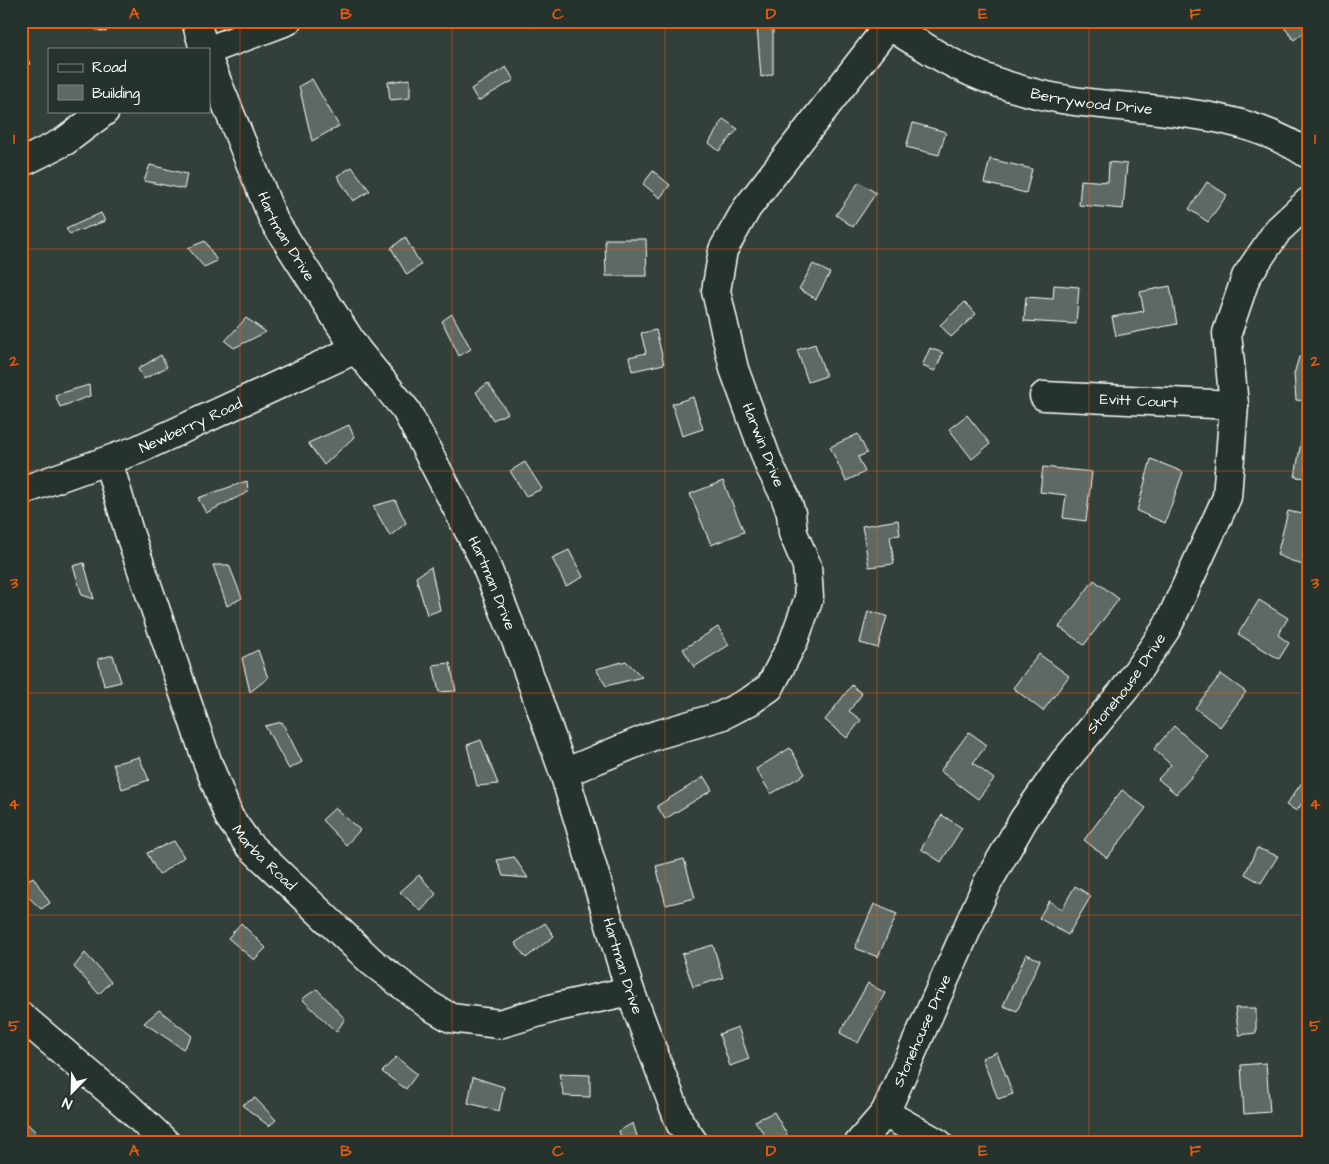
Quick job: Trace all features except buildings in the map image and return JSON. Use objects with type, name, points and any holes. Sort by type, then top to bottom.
[{"type":"street","points":[[196,21],[204,48]]},
{"type":"street","points":[[210,50],[287,21]]},
{"type":"street","name":"Berrywood Drive","points":[[887,23],[936,55],[972,74],[1023,90],[1073,100],[1225,118],[1261,129],[1308,154]]},
{"type":"street","name":"Harwin Drive","points":[[564,773],[653,736],[721,716],[750,701],[770,686],[794,640],[809,598],[807,566],[794,533],[791,513],[785,496],[762,448],[734,369],[716,291],[724,250],[747,208],[887,23]]},
{"type":"street","name":"Hartman Drive","points":[[210,64],[274,222],[356,349],[406,410],[483,558],[525,663],[564,773],[630,991],[680,1123],[694,1143]]},
{"type":"street","points":[[27,160],[65,141],[105,112]]},
{"type":"street","name":"Stonehouse Drive","points":[[859,1143],[885,1113],[988,882],[1024,819],[1064,762],[1125,689],[1166,628],[1227,497],[1234,405],[1227,333],[1246,277],[1278,230],[1308,202]]},
{"type":"street","name":"Newberry Road","points":[[21,491],[108,461],[225,411],[356,349]]},
{"type":"street","name":"Evitt Court","points":[[1044,396],[1234,405]]},
{"type":"street","name":"Marba Road","points":[[108,461],[129,532],[207,762],[229,817],[248,844],[372,962],[430,1006],[450,1018],[499,1024],[557,1007],[630,991]]},
{"type":"street","points":[[21,1016],[126,1105],[166,1143]]},
{"type":"street","points":[[885,1113],[938,1143]]}]
